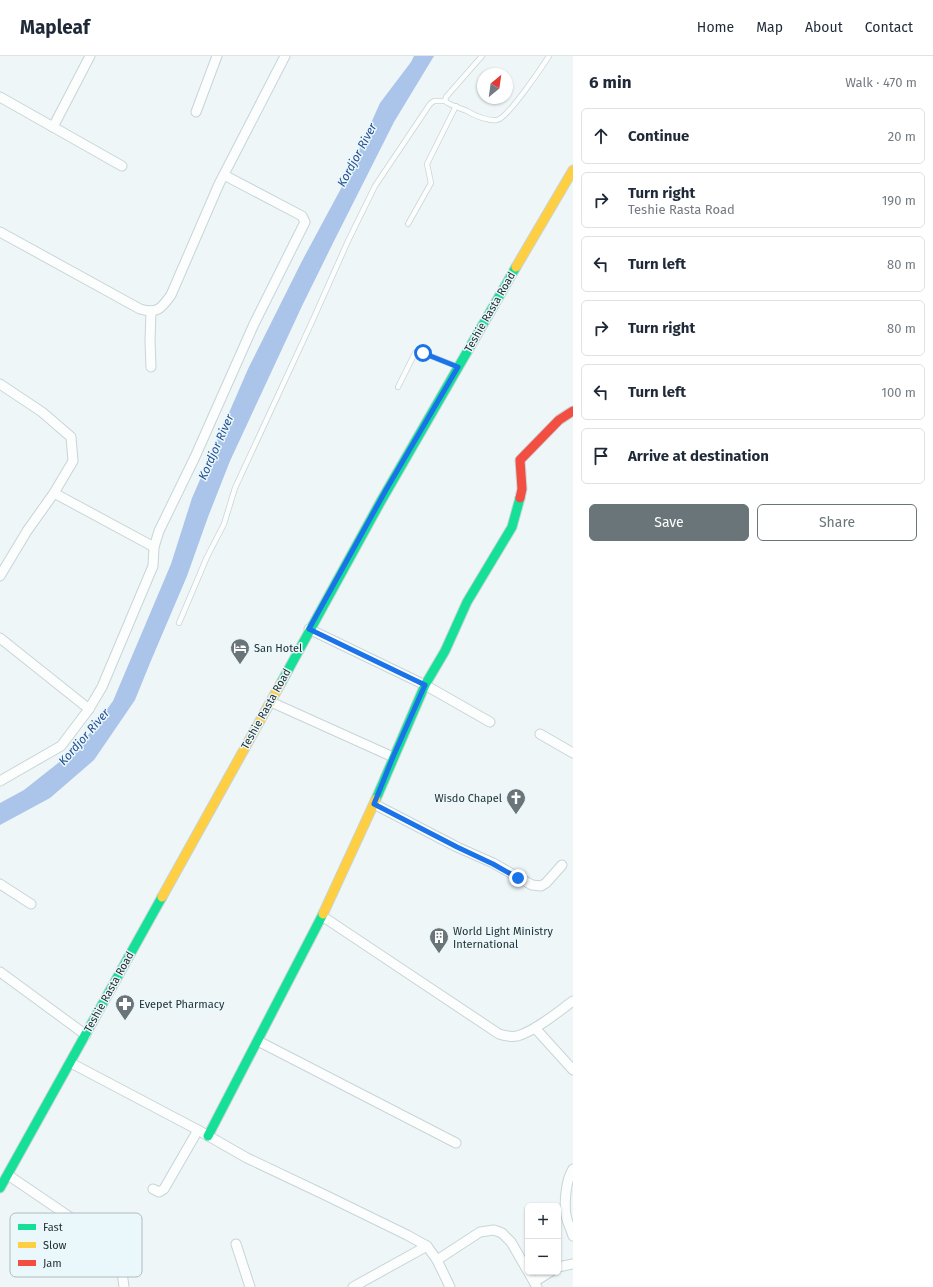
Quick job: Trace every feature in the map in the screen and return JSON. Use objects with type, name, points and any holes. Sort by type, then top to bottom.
[{"type":"main road","name":"Teshie Rasta Road","points":[[0,1188],[271,702],[309,629],[386,490],[573,170]]},
{"type":"main road","points":[[208,1136],[322,916],[374,804],[425,685],[445,651],[467,602],[512,527],[522,490],[520,460],[559,420],[573,410]]},
{"type":"street","points":[[53,127],[90,56]]},
{"type":"street","points":[[196,112],[217,56]]},
{"type":"street","points":[[0,232],[140,309],[151,312],[162,307],[170,295],[224,175],[285,56]]},
{"type":"street","points":[[0,97],[122,166]]},
{"type":"street","points":[[0,781],[61,746],[89,709],[102,687],[153,566],[154,547],[159,531],[195,457],[254,324],[305,222],[302,216],[224,175]]},
{"type":"street","points":[[151,312],[151,368]]},
{"type":"street","points":[[0,384],[42,412],[71,437],[73,461],[54,493],[27,531],[0,576]]},
{"type":"street","points":[[54,493],[154,547]]},
{"type":"street","points":[[309,629],[425,685],[490,722]]},
{"type":"street","points":[[0,638],[89,709]]},
{"type":"street","points":[[271,702],[393,757]]},
{"type":"street","points":[[540,734],[573,753]]},
{"type":"street","points":[[374,804],[532,885],[541,886],[546,883],[562,865]]},
{"type":"street","points":[[0,884],[31,904]]},
{"type":"street","points":[[322,916],[499,1034],[508,1036],[519,1035],[535,1028],[573,1001]]},
{"type":"street","points":[[2,977],[86,1035]]},
{"type":"street","points":[[535,1028],[573,1070]]},
{"type":"street","points":[[258,1041],[456,1144]]},
{"type":"street","points":[[71,1063],[198,1130],[247,1158],[407,1234],[427,1246],[437,1260],[450,1287]]},
{"type":"street","points":[[153,1189],[159,1192],[164,1188],[198,1130]]},
{"type":"street","points":[[573,1169],[568,1181],[565,1207],[566,1216],[573,1236]]},
{"type":"street","points":[[8,1175],[64,1213]]},
{"type":"street","points":[[437,1260],[480,1232],[494,1230],[502,1233],[511,1242],[535,1285],[547,1275]]},
{"type":"street","points":[[236,1244],[250,1287]]},
{"type":"street","points":[[353,1287],[427,1246]]},
{"type":"street","points":[[561,1266],[573,1264]]},
{"type":"street","points":[[123,1277],[124,1287]]},
{"type":"lane","points":[[445,101],[446,97],[482,56]]},
{"type":"lane","points":[[179,623],[207,556],[224,524],[235,488],[348,241],[375,186],[430,104],[434,101],[445,101],[449,105],[456,106],[471,114],[490,120],[498,120],[521,95],[549,56]]},
{"type":"lane","points":[[408,224],[431,182],[427,164],[456,106]]},
{"type":"lane","points":[[398,387],[415,353],[423,353],[458,367]]},
{"type":"water","name":"Kordjor River","points":[[414,56],[434,56],[394,122],[333,243],[230,461],[187,576],[135,700],[94,760],[50,798],[0,825],[0,803],[24,790],[67,756],[89,734],[113,701],[171,564],[192,498],[248,369],[302,261],[345,181],[380,103]]},
{"type":"traffic: fast","points":[[281,683],[381,501],[516,267]]},
{"type":"traffic: fast","points":[[376,799],[425,685],[445,651],[467,602],[512,527],[520,498]]},
{"type":"traffic: fast","points":[[0,1188],[162,897]]},
{"type":"traffic: fast","points":[[208,1136],[323,914]]},
{"type":"traffic: slow","points":[[516,267],[573,170]]},
{"type":"traffic: slow","points":[[162,897],[281,683]]},
{"type":"traffic: slow","points":[[323,914],[376,799]]},
{"type":"traffic: jam","points":[[520,498],[522,489],[520,460],[559,420],[573,411]]},
{"type":"place","name":"San Hotel","points":[[240,665]]},
{"type":"place","name":"Wisdo Chapel","points":[[516,815]]},
{"type":"place","name":"World Light Ministry International","points":[[439,954]]},
{"type":"place","name":"Evepet Pharmacy","points":[[125,1021]]},
{"type":"route","points":[[423,353],[458,367],[386,490],[309,629],[425,685],[374,804],[518,878]]}]
